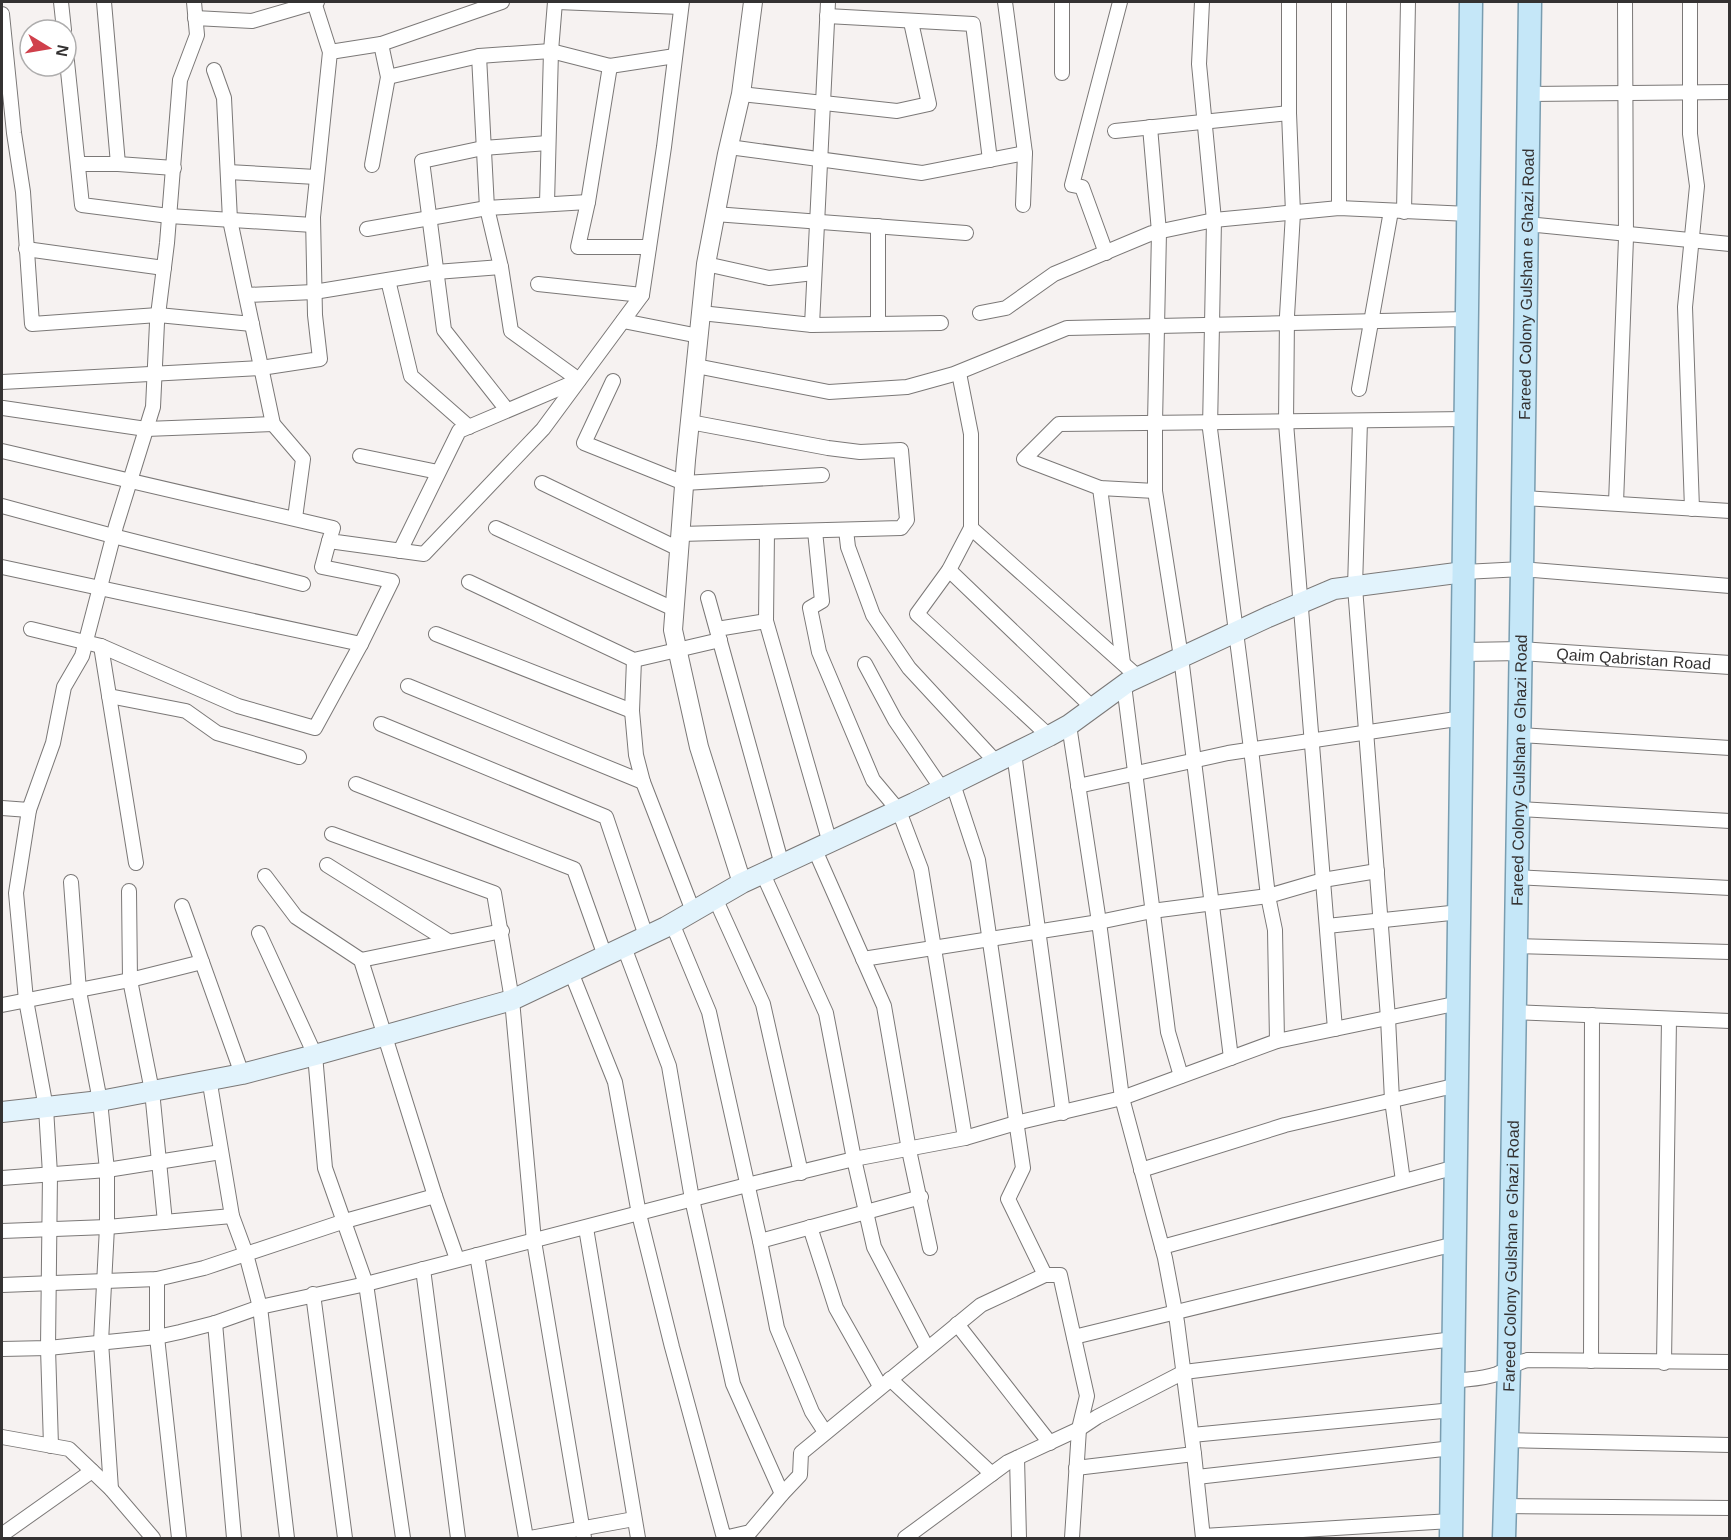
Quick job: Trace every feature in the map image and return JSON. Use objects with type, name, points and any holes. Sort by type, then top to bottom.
[{"type":"main road","points":[[1451,1530],[1471,2]]},
{"type":"main road","name":"Fareed Colony Gulshan e Ghazi Road","points":[[1504,1539],[1509,1367],[1530,2]]},
{"type":"main road","points":[[2,1112],[100,1101],[209,1078],[242,1074],[512,1000],[672,923],[742,883],[898,811],[1048,736],[1069,725],[1131,681],[1236,632],[1334,589],[1464,572]]},
{"type":"street","points":[[61,2],[63,18]]},
{"type":"street","points":[[104,2],[118,164]]},
{"type":"street","points":[[51,1446],[48,1348],[51,1230],[46,1108],[26,1000],[16,893],[29,810],[53,743],[64,687],[82,656],[87,642],[113,536],[153,407],[158,315],[174,168],[180,80],[196,35],[194,2]]},
{"type":"street","points":[[2,382],[261,368],[320,359],[313,225],[330,52],[315,2],[252,21],[195,18]]},
{"type":"street","points":[[330,52],[381,44],[502,2]]},
{"type":"street","points":[[329,541],[424,554],[543,429],[642,295],[682,4],[556,2],[551,51],[547,203]]},
{"type":"street","points":[[742,883],[699,747],[673,630],[684,483],[706,264],[741,94],[753,2]]},
{"type":"street","points":[[1005,2],[1025,153],[1023,205]]},
{"type":"street","points":[[1062,2],[1062,73]]},
{"type":"street","points":[[1106,253],[1082,187],[1072,185],[1120,2]]},
{"type":"street","points":[[1202,2],[1199,64],[1214,220],[1210,423],[1268,896],[1275,930],[1277,1041]]},
{"type":"street","points":[[1289,2],[1289,113],[1293,213],[1287,324],[1286,423],[1335,1029]]},
{"type":"street","points":[[1339,2],[1339,208]]},
{"type":"street","points":[[1359,389],[1369,322],[1397,211],[1408,2]]},
{"type":"street","points":[[1616,503],[1626,234],[1625,2]]},
{"type":"street","points":[[1690,2],[1690,134],[1697,186],[1685,306],[1692,509]]},
{"type":"street","points":[[812,325],[827,9],[911,22],[973,24],[990,160]]},
{"type":"street","points":[[2,14],[14,133],[23,192],[32,324],[158,315],[252,324]]},
{"type":"street","points":[[741,94],[897,111],[929,104],[911,22]]},
{"type":"street","points":[[372,165],[388,77],[381,44]]},
{"type":"street","points":[[388,77],[479,56],[551,51],[610,66],[675,56]]},
{"type":"street","points":[[479,56],[486,208],[501,267],[511,331],[579,380]]},
{"type":"street","points":[[610,66],[588,202],[578,247],[649,248]]},
{"type":"street","points":[[214,70],[224,98],[230,220],[273,424],[303,459],[295,518]]},
{"type":"street","points":[[69,78],[82,206],[169,216],[313,225]]},
{"type":"street","points":[[1528,94],[1730,92]]},
{"type":"street","points":[[1115,131],[1289,113]]},
{"type":"street","points":[[1150,127],[1159,232],[1155,491],[1181,657],[1231,1058]]},
{"type":"street","points":[[507,411],[444,330],[422,161],[483,148],[549,143]]},
{"type":"street","points":[[729,147],[922,173],[1025,153]]},
{"type":"street","points":[[78,164],[174,168]]},
{"type":"street","points":[[228,172],[316,177]]},
{"type":"street","points":[[367,229],[486,208],[588,202]]},
{"type":"street","points":[[980,313],[1006,308],[1054,274],[1106,253],[1159,232],[1214,220],[1339,208],[1469,214]]},
{"type":"street","points":[[716,214],[966,233]]},
{"type":"street","points":[[1527,224],[1730,244]]},
{"type":"street","points":[[878,226],[878,324]]},
{"type":"street","points":[[26,249],[164,268]]},
{"type":"street","points":[[706,264],[769,278],[814,273]]},
{"type":"street","points":[[246,295],[315,292],[436,272],[501,267]]},
{"type":"street","points":[[388,280],[411,376],[469,427]]},
{"type":"street","points":[[538,284],[642,295]]},
{"type":"street","points":[[701,313],[812,325],[941,323]]},
{"type":"street","points":[[696,366],[829,392],[907,387],[959,373],[1067,328],[1467,319]]},
{"type":"street","points":[[623,321],[699,336]]},
{"type":"street","points":[[959,373],[971,434],[971,528],[949,570],[917,614],[1048,736]]},
{"type":"street","points":[[400,551],[459,431],[579,380]]},
{"type":"street","points":[[613,381],[584,443],[684,483],[822,475]]},
{"type":"street","points":[[3,408],[146,429],[273,424]]},
{"type":"street","points":[[1155,491],[1100,488],[1024,459],[1059,424],[1466,419]]},
{"type":"street","points":[[1360,421],[1355,587],[1388,1018],[1392,1100],[1403,1181]]},
{"type":"street","points":[[542,483],[680,541],[767,532],[901,528],[907,520],[901,450],[860,452],[828,448],[690,422]]},
{"type":"street","points":[[2,451],[333,528],[322,567],[392,581],[315,728],[238,706],[101,646],[32,629]]},
{"type":"street","points":[[360,456],[438,472]]},
{"type":"street","points":[[1100,488],[1123,663],[1131,681],[1135,773],[1168,1032],[1181,1076]]},
{"type":"street","points":[[1523,498],[1730,511]]},
{"type":"street","points":[[2,506],[303,584]]},
{"type":"street","points":[[496,528],[674,609]]},
{"type":"street","points":[[971,528],[1123,663]]},
{"type":"street","points":[[846,530],[848,547],[873,615],[909,668],[996,762]]},
{"type":"street","points":[[815,531],[822,600],[810,608],[819,652],[873,780],[898,811],[921,869],[965,1138]]},
{"type":"street","points":[[767,532],[766,621],[822,846],[863,959],[884,1006],[909,1150],[921,1197],[930,1248]]},
{"type":"street","points":[[2,567],[361,644]]},
{"type":"street","points":[[1464,572],[1522,569],[1730,586]]},
{"type":"street","points":[[949,570],[1093,708]]},
{"type":"street","points":[[469,582],[634,660],[677,650],[718,634],[766,621]]},
{"type":"street","points":[[708,598],[782,865]]},
{"type":"street","points":[[436,634],[632,711]]},
{"type":"street","points":[[101,646],[136,862]]},
{"type":"street","name":"Qaim Qabristan Road","points":[[1464,652],[1521,651],[1730,665]]},
{"type":"street","points":[[634,660],[632,711],[636,755],[643,782],[693,911]]},
{"type":"street","points":[[865,664],[895,720],[947,786],[978,860],[1023,1168],[1008,1199],[1045,1275]]},
{"type":"street","points":[[408,686],[643,782]]},
{"type":"street","points":[[109,696],[186,711],[217,733],[299,757]]},
{"type":"street","points":[[1078,786],[1251,749],[1463,718]]},
{"type":"street","points":[[381,724],[606,817],[646,936]]},
{"type":"street","points":[[1069,725],[1099,922],[1122,1098],[1162,1247],[1175,1313],[1192,1435],[1203,1538],[1451,1530]]},
{"type":"street","points":[[1519,735],[1730,748]]},
{"type":"street","points":[[1014,753],[1063,1113]]},
{"type":"street","points":[[356,784],[574,869],[606,956]]},
{"type":"street","points":[[2,808],[29,810]]},
{"type":"street","points":[[1518,809],[1730,821]]},
{"type":"street","points":[[332,834],[494,893],[512,1000],[534,1241],[583,1533]]},
{"type":"street","points":[[327,865],[448,941]]},
{"type":"street","points":[[863,959],[1099,922],[1152,911],[1268,896],[1323,880],[1377,871]]},
{"type":"street","points":[[763,874],[826,1013],[854,1159],[874,1247],[927,1348]]},
{"type":"street","points":[[265,876],[296,917],[361,960],[435,1196],[458,1259]]},
{"type":"street","points":[[1516,877],[1730,888]]},
{"type":"street","points":[[71,882],[79,991],[100,1101],[107,1170],[107,1227],[100,1342],[111,1489]]},
{"type":"street","points":[[129,891],[130,980],[152,1091],[165,1222]]},
{"type":"street","points":[[715,898],[763,1005],[801,1173]]},
{"type":"street","points":[[182,906],[242,1074]]},
{"type":"street","points":[[1327,926],[1460,912]]},
{"type":"street","points":[[672,923],[709,1012],[777,1328],[812,1412],[825,1432]]},
{"type":"street","points":[[361,960],[502,931]]},
{"type":"street","points":[[260,933],[315,1055],[325,1168],[366,1284],[403,1539]]},
{"type":"street","points":[[1515,946],[1730,952]]},
{"type":"street","points":[[624,947],[669,1066],[692,1200],[733,1384],[782,1494]]},
{"type":"street","points":[[2,1005],[79,991],[202,963]]},
{"type":"street","points":[[571,972],[615,1082],[639,1214],[672,1347],[724,1538],[753,1535],[782,1494],[800,1475],[801,1453],[981,1305],[1045,1275],[1060,1275],[1088,1396],[1078,1429],[1072,1539]]},
{"type":"street","points":[[2,1348],[48,1348],[157,1337],[214,1323],[260,1307],[366,1284],[747,1185],[854,1159],[965,1138],[1016,1123],[1122,1098],[1277,1041],[1459,1003]]},
{"type":"street","points":[[1514,1012],[1730,1021]]},
{"type":"street","points":[[1591,1361],[1592,1016]]},
{"type":"street","points":[[1664,1363],[1669,1018]]},
{"type":"street","points":[[209,1078],[232,1216],[246,1254],[260,1307],[287,1539]]},
{"type":"street","points":[[1141,1170],[1285,1125],[1458,1085]]},
{"type":"street","points":[[2,1178],[107,1170],[221,1152]]},
{"type":"street","points":[[1162,1247],[1456,1167]]},
{"type":"street","points":[[2,1285],[157,1279],[204,1268],[345,1221],[435,1196]]},
{"type":"street","points":[[760,1241],[921,1197]]},
{"type":"street","points":[[2,1232],[107,1227],[232,1216]]},
{"type":"street","points":[[810,1227],[836,1308],[885,1382],[992,1474]]},
{"type":"street","points":[[586,1228],[638,1539]]},
{"type":"street","points":[[1074,1337],[1455,1244]]},
{"type":"street","points":[[477,1255],[528,1539],[583,1533],[634,1519]]},
{"type":"street","points":[[423,1269],[458,1539]]},
{"type":"street","points":[[157,1279],[157,1337],[179,1539]]},
{"type":"street","points":[[313,1294],[345,1539]]},
{"type":"street","points":[[214,1323],[234,1539]]},
{"type":"street","points":[[957,1324],[1050,1443]]},
{"type":"street","points":[[905,1539],[1017,1458],[1078,1429],[1184,1372],[1454,1339]]},
{"type":"street","points":[[1453,1381],[1486,1378],[1516,1362],[1528,1359],[1664,1363],[1730,1362]]},
{"type":"street","points":[[1192,1435],[1453,1410]]},
{"type":"street","points":[[2,1437],[69,1449],[111,1489],[153,1539]]},
{"type":"street","points":[[1506,1440],[1730,1445]]},
{"type":"street","points":[[1197,1477],[1452,1448]]},
{"type":"street","points":[[1076,1468],[1194,1454]]},
{"type":"street","points":[[1017,1458],[1019,1539]]},
{"type":"street","points":[[3,1535],[92,1471]]},
{"type":"street","points":[[1504,1506],[1730,1508]]}]
